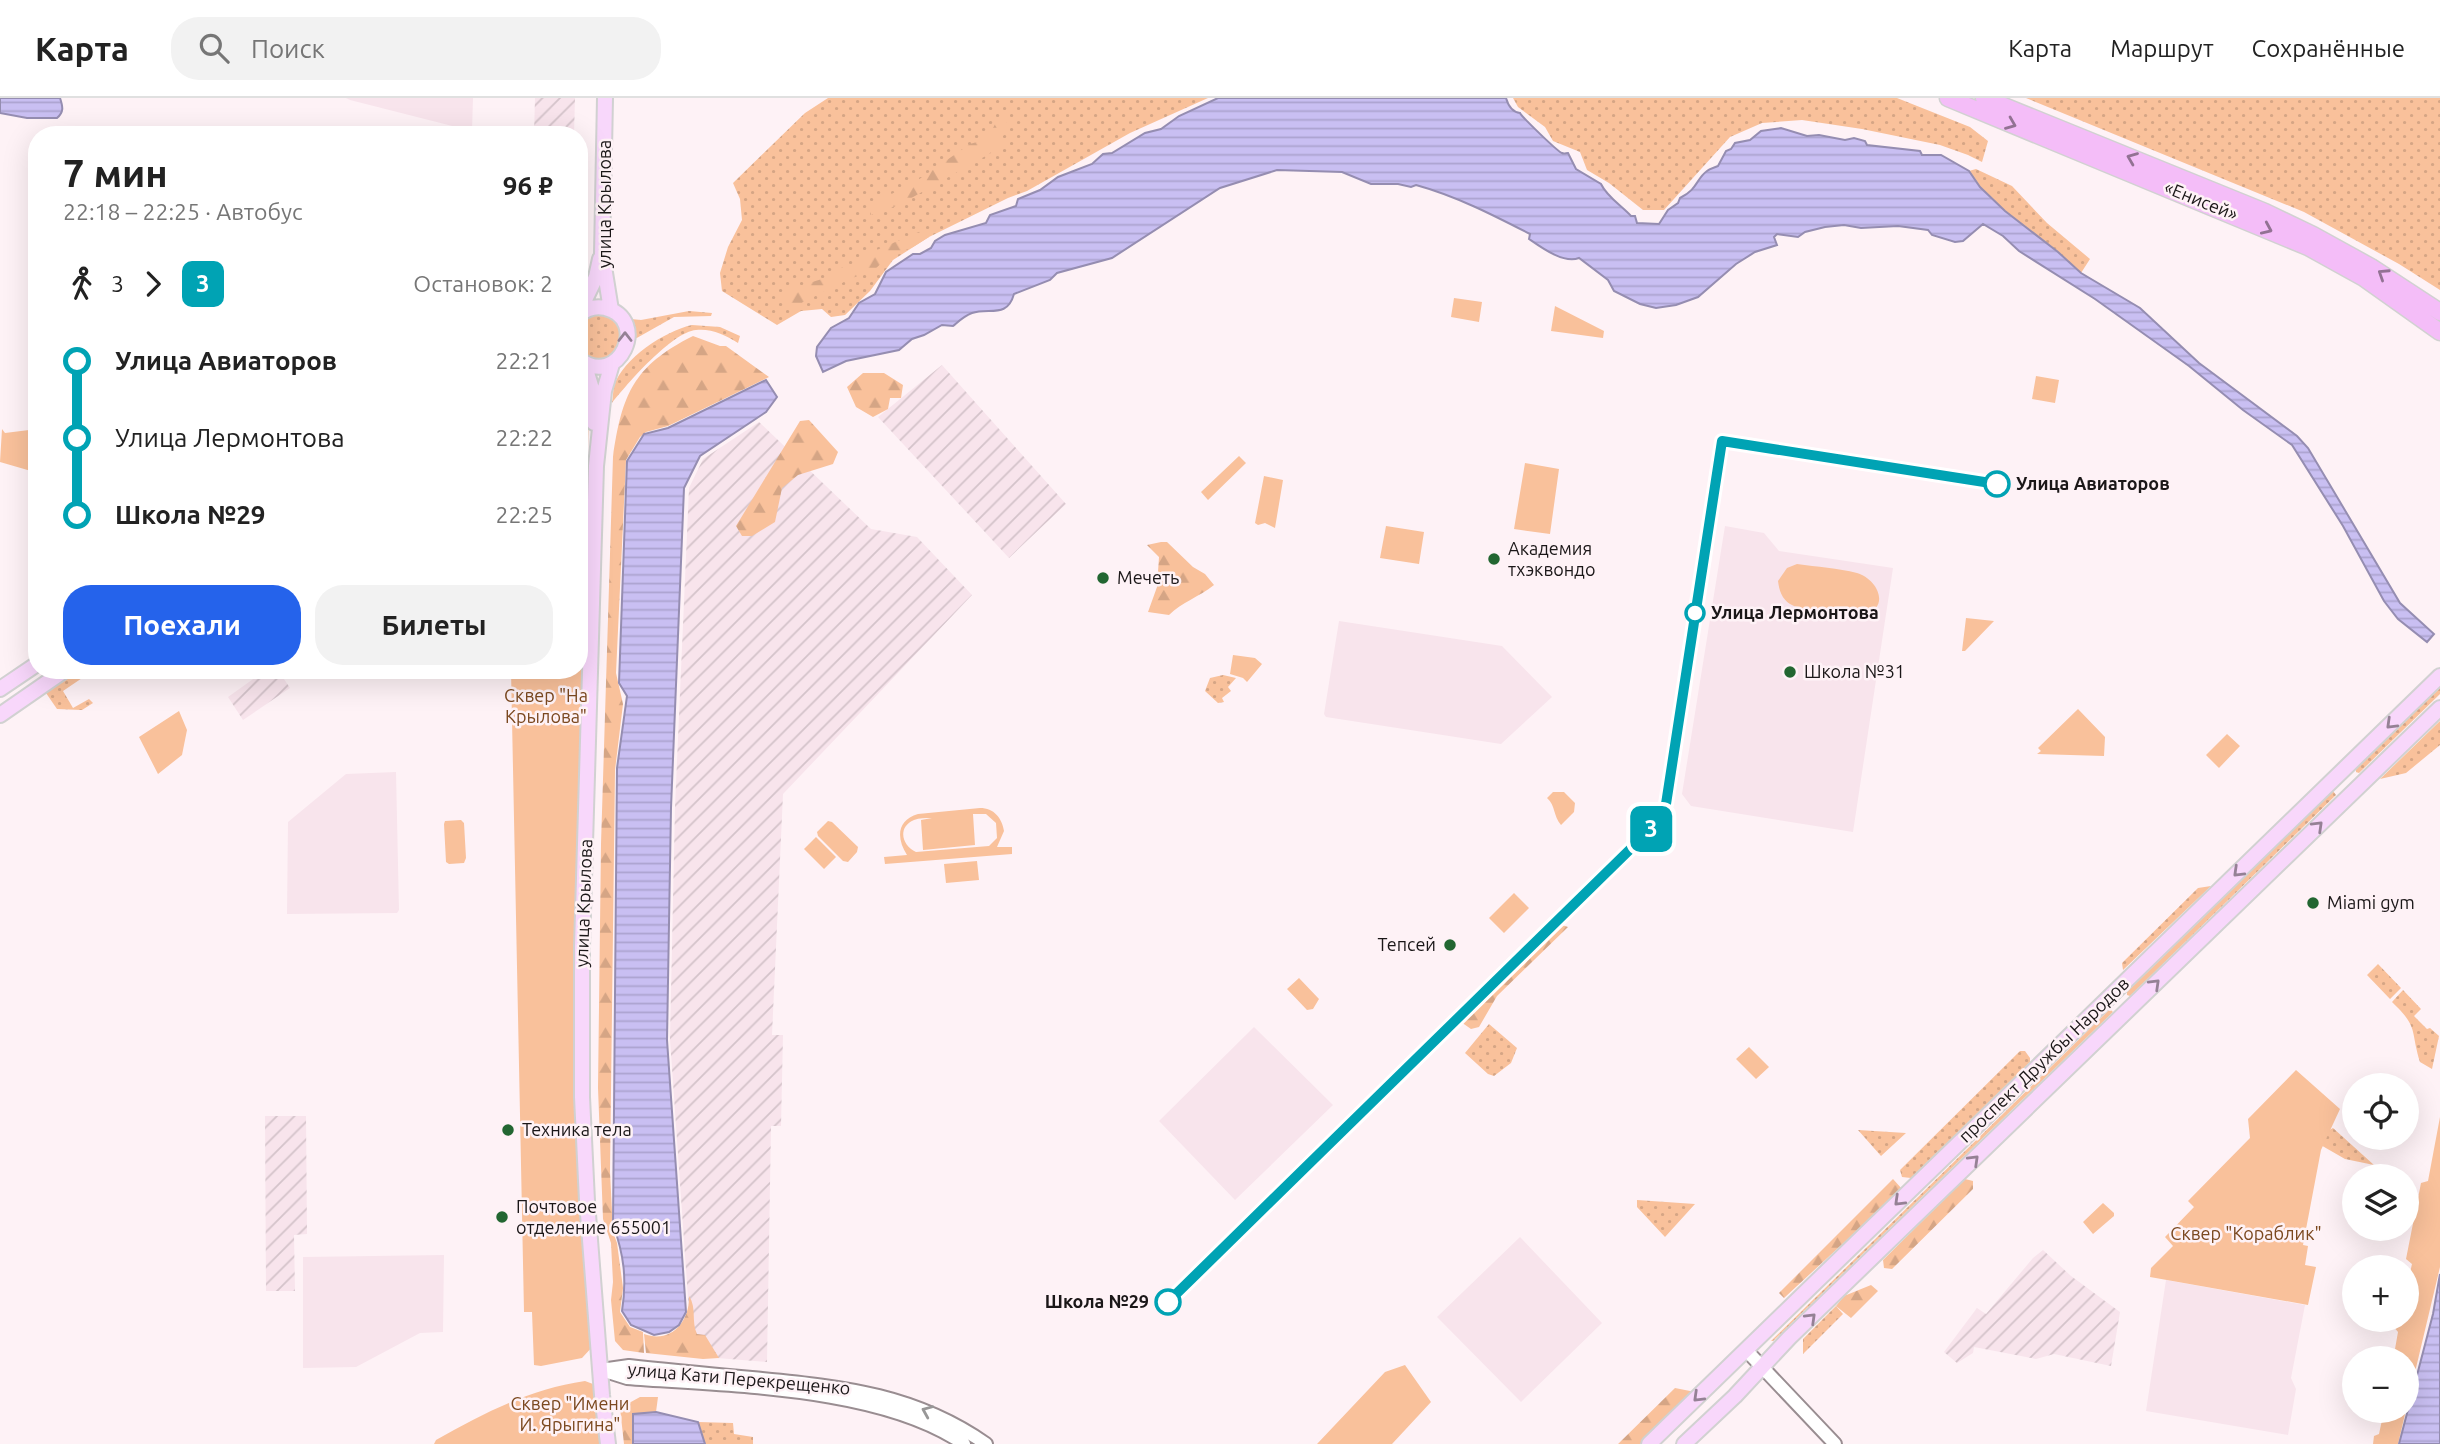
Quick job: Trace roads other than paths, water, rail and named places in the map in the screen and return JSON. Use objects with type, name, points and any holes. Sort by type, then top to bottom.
[{"type":"highway","name":"«Енисей»","points":[[1948,98],[2308,247],[2364,278],[2440,332]]},
{"type":"highway","name":"«Енисей»","points":[[1984,98],[2265,212],[2371,267],[2440,312]]},
{"type":"main road","name":"улица Крылова","points":[[605,98],[602,254],[611,310],[622,319],[628,337],[623,354],[614,362],[604,391],[596,466],[581,1014],[587,1201],[608,1444]]},
{"type":"main road","points":[[588,294],[602,254]]},
{"type":"main road","points":[[588,310],[611,310]]},
{"type":"main road","points":[[588,363],[603,366],[614,362]]},
{"type":"main road","points":[[588,379],[592,389],[596,466]]},
{"type":"main road","points":[[0,689],[28,670]]},
{"type":"main road","name":"проспект Дружбы Народов","points":[[1649,1444],[2440,676]]},
{"type":"main road","points":[[0,715],[52,679]]},
{"type":"main road","name":"проспект Дружбы Народов","points":[[1684,1444],[2440,708]]},
{"type":"main road","points":[[2112,994],[2129,1009]]},
{"type":"street","points":[[1746,1350],[1835,1444]]},
{"type":"street","name":"улица Кати Перекрещенко","points":[[601,1370],[629,1366],[852,1389],[927,1410],[963,1427],[986,1444]]},
{"type":"street","name":"улица Кати Перекрещенко","points":[[601,1370],[627,1378],[776,1390],[849,1400],[922,1422],[964,1444]]},
{"type":"place","name":"Улица Авиаторов","points":[[1997,484]]},
{"type":"place","name":"Академия тхэквондо","points":[[1494,559]]},
{"type":"place","name":"Мечеть","points":[[1103,578]]},
{"type":"place","name":"Улица Лермонтова","points":[[1695,613]]},
{"type":"place","name":"Школа №31","points":[[1790,672]]},
{"type":"place","name":"Miami gym","points":[[2313,903]]},
{"type":"place","name":"Тепсей","points":[[1450,945]]},
{"type":"place","name":"Техника тела","points":[[508,1130]]},
{"type":"place","name":"Почтовое отделение 655001","points":[[502,1217]]},
{"type":"place","name":"Школа №29","points":[[1168,1302]]},
{"type":"park label","name":"Сквер \"На Крылова\"","points":[[546,706]]},
{"type":"park label","name":"Сквер \"Кораблик\"","points":[[2246,1234]]},
{"type":"park label","name":"Сквер \"Имени И. Ярыгина\"","points":[[570,1414]]}]
